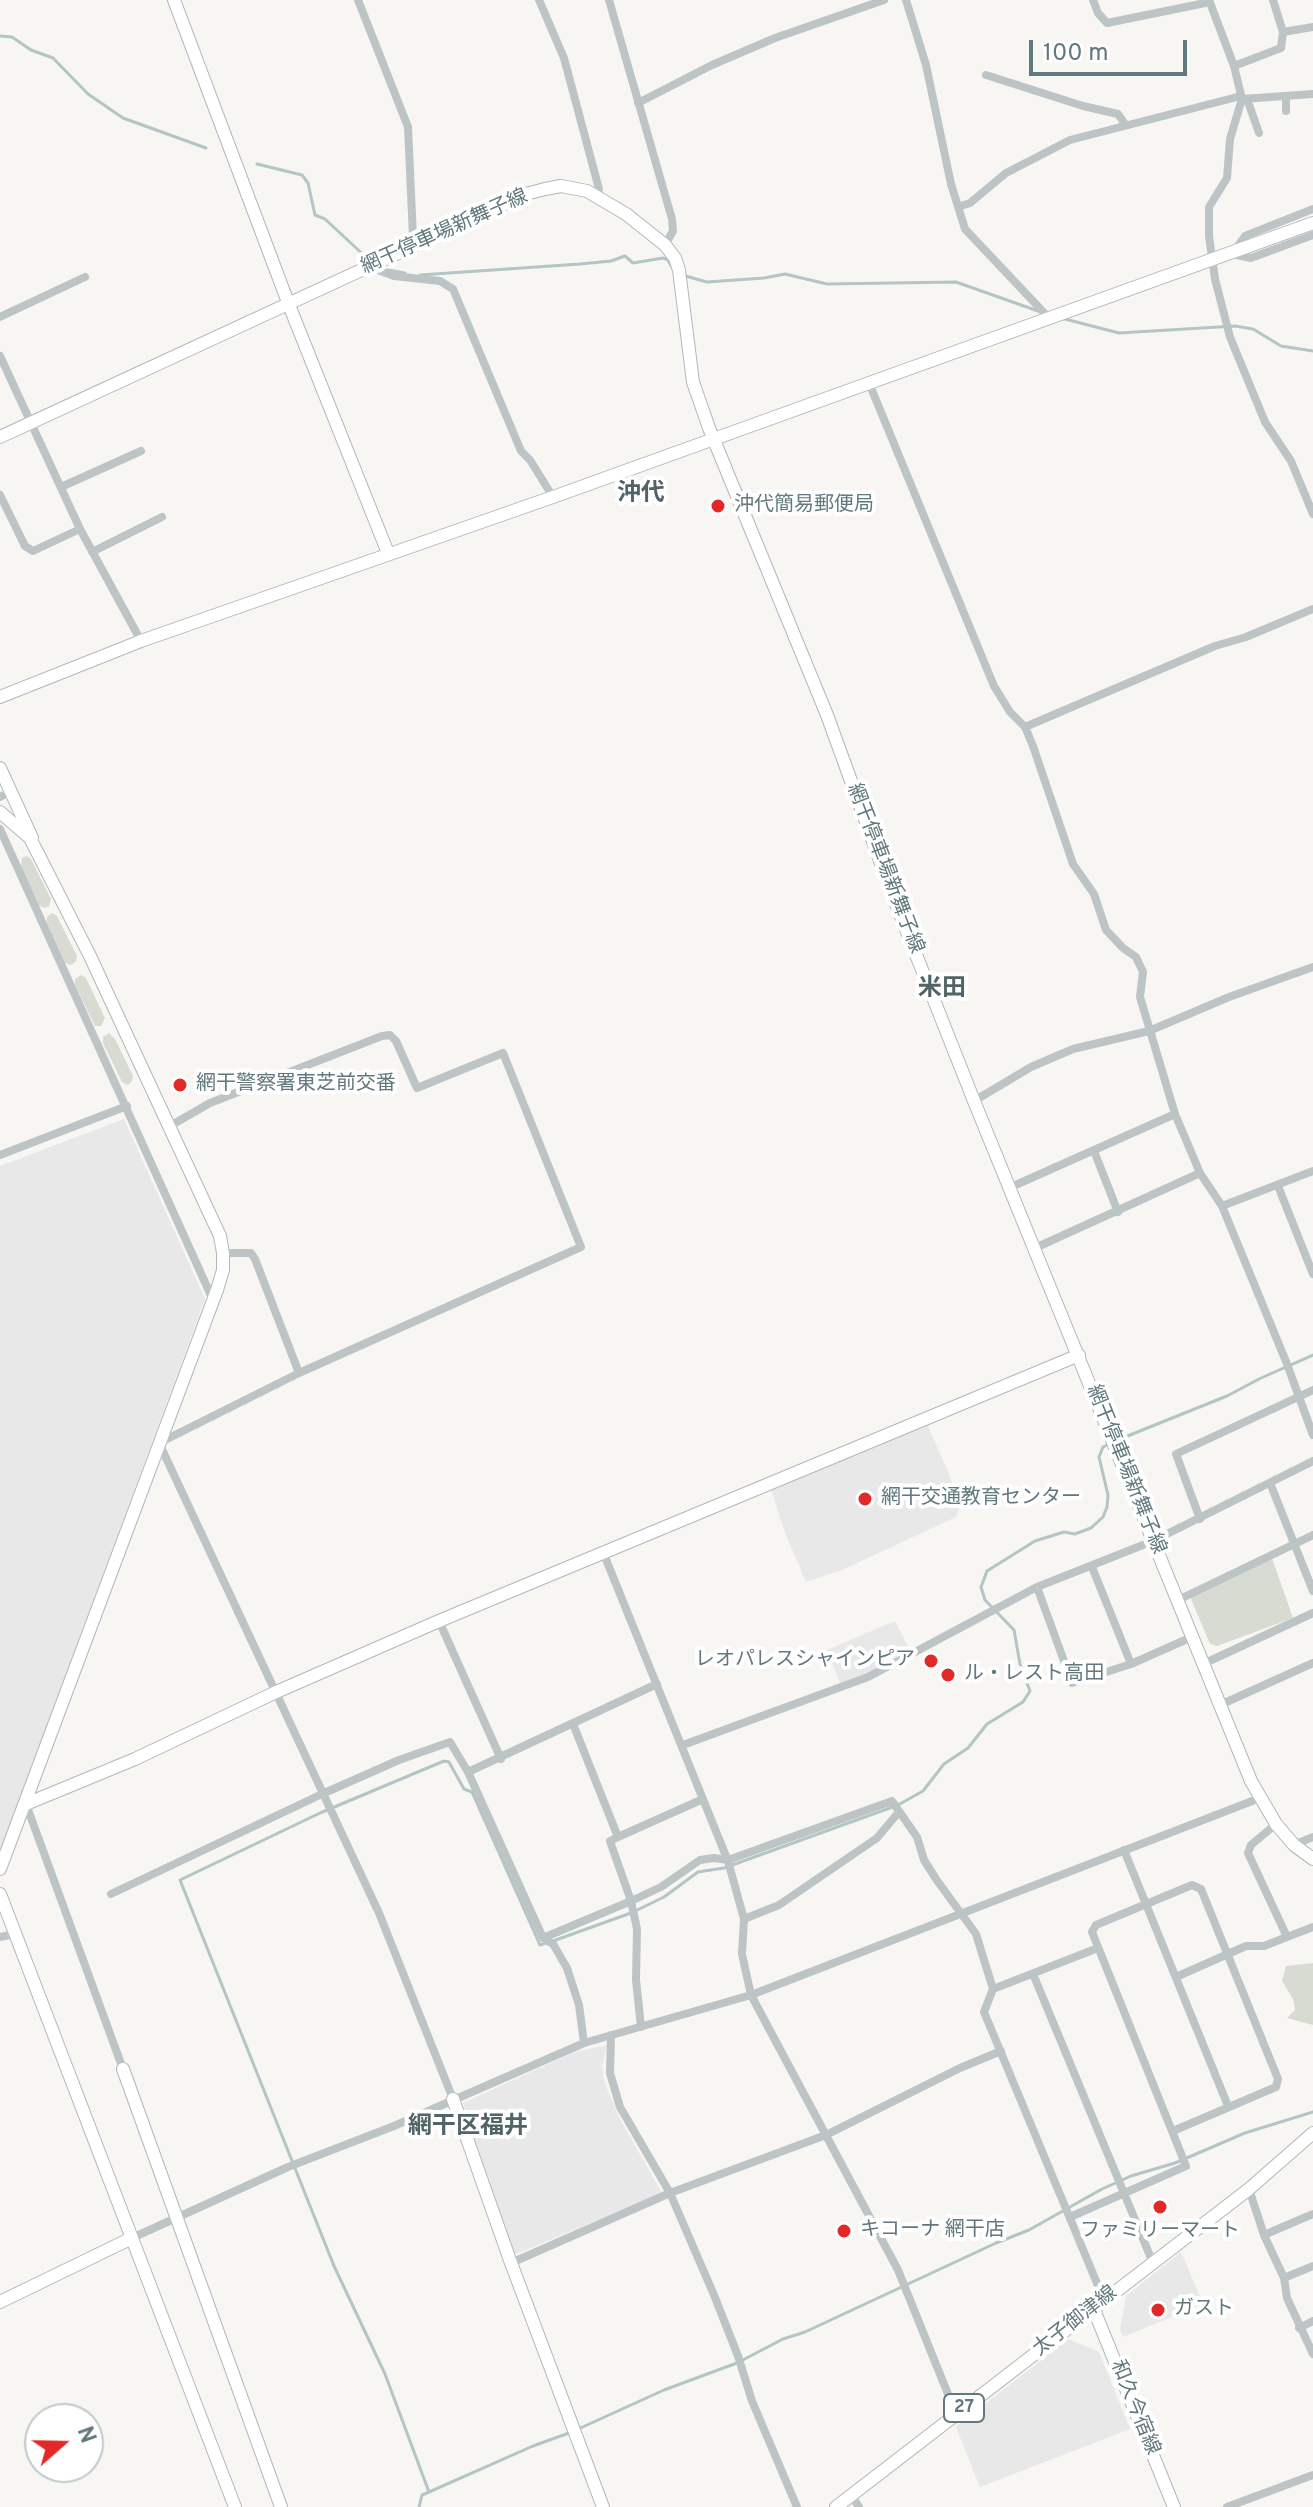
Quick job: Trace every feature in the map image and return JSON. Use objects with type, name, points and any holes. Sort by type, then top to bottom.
[{"type":"street","points":[[174,0],[289,305],[388,553]]},
{"type":"street","points":[[358,0],[408,127],[413,237],[417,244]]},
{"type":"street","points":[[539,0],[564,58],[599,189],[597,196]]},
{"type":"street","points":[[609,0],[672,219],[673,231],[665,245]]},
{"type":"street","points":[[638,103],[712,65],[775,38],[884,0]]},
{"type":"street","points":[[906,0],[926,65],[965,229],[1048,317]]},
{"type":"street","points":[[1093,0],[1098,13],[1107,23],[1210,1],[1243,98],[1259,133]]},
{"type":"street","points":[[1234,66],[1281,48],[1283,32],[1273,0]]},
{"type":"street","points":[[1283,32],[1313,27]]},
{"type":"street","points":[[986,75],[1118,114],[1125,124]]},
{"type":"street","points":[[958,207],[970,203],[1006,173],[1070,140],[1125,124],[1243,98],[1313,94]]},
{"type":"street","points":[[1286,96],[1286,111]]},
{"type":"street","points":[[1243,98],[1230,139],[1227,178],[1209,207],[1212,259],[1230,337],[1265,422],[1291,461],[1313,514]]},
{"type":"street","name":"網干停車場新舞子線","points":[[0,437],[526,194],[561,186],[597,196],[665,245],[679,270],[693,382],[713,438],[827,715],[894,899],[974,1101],[1260,1798],[1294,1845],[1313,1859]]},
{"type":"street","points":[[1232,254],[1245,236],[1313,209]]},
{"type":"street","points":[[0,697],[141,641],[553,497],[1313,223]]},
{"type":"street","points":[[1232,254],[1251,258],[1313,235]]},
{"type":"street","points":[[370,267],[394,276],[440,281],[453,289],[521,451],[553,497]]},
{"type":"street","points":[[0,317],[85,277]]},
{"type":"street","points":[[0,356],[80,529],[141,641]]},
{"type":"street","points":[[869,383],[994,686],[1010,712],[1025,727],[1073,864],[1094,894],[1106,930],[1136,957],[1143,972],[1140,997],[1175,1114],[1200,1173],[1222,1206],[1313,1435]]},
{"type":"street","points":[[61,487],[141,451]]},
{"type":"street","points":[[0,495],[25,546],[33,551],[80,529]]},
{"type":"street","points":[[92,552],[162,517]]},
{"type":"street","points":[[1025,727],[1215,646],[1246,637],[1313,609]]},
{"type":"street","points":[[0,768],[6,794],[43,864]]},
{"type":"street","points":[[0,812],[30,838],[90,956],[220,1236],[223,1253],[221,1280],[0,1869]]},
{"type":"street","points":[[0,829],[213,1300]]},
{"type":"street","points":[[974,1101],[1031,1067],[1073,1049],[1149,1031],[1229,997],[1313,967]]},
{"type":"street","points":[[159,1443],[299,1373],[581,1247],[503,1053],[417,1088],[396,1041],[390,1035],[382,1036],[210,1103],[170,1126]]},
{"type":"street","points":[[0,1155],[127,1106]]},
{"type":"street","points":[[1011,1187],[1175,1114]]},
{"type":"street","points":[[1094,1151],[1118,1212]]},
{"type":"street","points":[[1222,1206],[1313,1171]]},
{"type":"street","points":[[1035,1248],[1200,1173]]},
{"type":"street","points":[[1278,1186],[1313,1274]]},
{"type":"street","points":[[223,1253],[251,1253],[255,1259],[299,1373]]},
{"type":"street","points":[[26,1804],[135,1759],[274,1693],[439,1621],[1079,1355]]},
{"type":"street","points":[[1200,1519],[1176,1454],[1313,1390]]},
{"type":"street","points":[[159,1443],[379,1913],[453,2099],[603,2507]]},
{"type":"street","points":[[683,1745],[868,1677],[1037,1587],[1153,1541],[1313,1461]]},
{"type":"street","points":[[1270,1483],[1313,1591]]},
{"type":"street","points":[[1178,1600],[1313,1535]]},
{"type":"street","points":[[603,1552],[728,1860],[744,1919],[742,1954],[751,1995],[898,2270],[956,2414]]},
{"type":"street","points":[[1092,1567],[1131,1664]]},
{"type":"street","points":[[1037,1587],[1072,1683],[1131,1664],[1192,1637]]},
{"type":"street","points":[[1203,1664],[1313,1613]]},
{"type":"street","points":[[439,1621],[501,1759]]},
{"type":"street","points":[[1220,1705],[1313,1663]]},
{"type":"street","points":[[468,1772],[657,1684]]},
{"type":"street","points":[[573,1724],[618,1837]]},
{"type":"street","points":[[111,1894],[322,1794],[450,1742],[468,1772],[543,1938],[553,1944],[567,1968],[579,2005],[584,2043]]},
{"type":"street","points":[[0,2302],[288,2167],[394,2126],[584,2043],[751,1995],[1260,1798]]},
{"type":"street","points":[[641,2027],[635,1919],[610,1841],[703,1799]]},
{"type":"street","points":[[543,1938],[631,1903],[700,1860],[728,1860],[892,1801],[917,1837],[924,1860],[959,1914],[976,1934],[993,1989],[984,2012],[1104,2300]]},
{"type":"street","points":[[26,1804],[281,2507]]},
{"type":"street","points":[[744,1919],[779,1905],[877,1838],[896,1809]]},
{"type":"street","points":[[1276,1824],[1251,1845],[1248,1853],[1287,1937]]},
{"type":"street","points":[[1294,1845],[1313,1837]]},
{"type":"street","points":[[1124,1850],[1228,2106]]},
{"type":"street","points":[[1070,2217],[1186,2166],[1092,1932],[1096,1925],[1192,1885],[1201,1889],[1278,2079],[1276,2087],[1173,2131]]},
{"type":"street","points":[[0,1894],[235,2507]]},
{"type":"street","points":[[1176,1977],[1246,1946],[1264,1946],[1313,1927]]},
{"type":"street","points":[[0,1937],[15,1934]]},
{"type":"street","points":[[993,1989],[1098,1948]]},
{"type":"street","points":[[1033,1974],[1153,2263]]},
{"type":"street","points":[[611,2035],[610,2073],[620,2107],[670,2193],[714,2295],[752,2401],[797,2507]]},
{"type":"street","points":[[511,2263],[670,2193],[826,2135],[960,2068],[1001,2051]]},
{"type":"street","name":"太子御津線","points":[[836,2507],[1249,2189],[1313,2133]]},
{"type":"street","points":[[1249,2189],[1264,2235],[1284,2278],[1287,2298],[1313,2354]]},
{"type":"street","points":[[1264,2235],[1313,2214]]},
{"type":"street","points":[[1284,2278],[1313,2266]]},
{"type":"street","name":"和久今宿線","points":[[1094,2310],[1174,2507]]},
{"type":"street","points":[[1299,2328],[1313,2321]]},
{"type":"street","points":[[1227,2507],[1313,2475]]},
{"type":"street","points":[[851,2495],[859,2507]]},
{"type":"shaded area","points":[[27,856],[51,899],[45,908],[39,906],[21,867],[22,858]]},
{"type":"shaded area","points":[[52,913],[57,916],[77,956],[71,965],[65,963],[47,923],[47,917]]},
{"type":"shaded area","points":[[81,975],[86,978],[105,1018],[101,1026],[95,1026],[75,985],[75,979]]},
{"type":"shaded area","points":[[109,1033],[133,1076],[128,1085],[122,1082],[103,1043],[103,1037]]},
{"type":"shaded area","points":[[124,1119],[205,1299],[0,1851],[0,1166]]},
{"type":"shaded area","name":"網干交通教育センター","points":[[927,1424],[949,1474],[959,1509],[956,1517],[842,1570],[806,1582],[771,1489]]},
{"type":"shaded area","points":[[1272,1558],[1293,1618],[1217,1646],[1210,1644],[1191,1599],[1193,1596]]},
{"type":"shaded area","points":[[895,1621],[909,1649],[866,1674],[840,1683],[827,1650]]},
{"type":"shaded area","points":[[1313,1963],[1313,2025],[1287,2018],[1295,2010],[1293,1999],[1282,1981],[1286,1966]]},
{"type":"shaded area","points":[[607,2045],[602,2067],[605,2084],[621,2121],[662,2193],[516,2254],[509,2249],[463,2103],[575,2052]]},
{"type":"shaded area","points":[[1181,2252],[1203,2304],[1123,2337],[1120,2330],[1126,2296]]},
{"type":"shaded area","points":[[1068,2339],[1099,2352],[1130,2429],[980,2487],[956,2427]]},
{"type":"waterway","points":[[0,36],[12,37],[31,50],[53,58],[88,94],[123,118],[206,148]]},
{"type":"waterway","points":[[257,164],[302,175],[308,183],[315,215],[325,219],[369,260]]},
{"type":"waterway","points":[[420,275],[580,264],[611,261],[625,256],[633,263],[663,258],[673,269]]},
{"type":"waterway","points":[[388,270],[405,273]]},
{"type":"waterway","points":[[682,275],[707,282],[785,274],[827,284],[956,282],[1038,311]]},
{"type":"waterway","points":[[1061,318],[1119,333],[1235,326],[1253,329],[1281,346],[1313,351]]},
{"type":"waterway","points":[[1115,1441],[1227,1396],[1313,1355]]},
{"type":"waterway","points":[[553,1941],[631,1913],[664,1897],[698,1872],[724,1868],[898,1805],[923,1791],[944,1764],[968,1748],[987,1724],[1023,1702],[1030,1691],[1020,1664],[1014,1630],[985,1600],[981,1587],[987,1571],[1035,1541],[1064,1532],[1075,1534],[1091,1528],[1103,1517],[1108,1495],[1099,1457],[1103,1447],[1109,1444]]},
{"type":"waterway","points":[[429,2492],[385,2374],[334,2266],[180,1880],[320,1813],[444,1761],[449,1762],[464,1789],[472,1792],[540,1945],[546,1943]]},
{"type":"waterway","points":[[576,2430],[664,2390],[737,2363],[783,2339],[805,2332],[1029,2230],[1131,2176],[1175,2163],[1245,2133],[1313,2112]]},
{"type":"waterway","points":[[419,2507],[422,2495],[569,2433]]},
{"type":"place","name":"沖代簡易郵便局","points":[[718,506]]},
{"type":"place","name":"網干警察署東芝前交番","points":[[180,1085]]},
{"type":"place","name":"網干交通教育センター","points":[[865,1499]]},
{"type":"place","name":"レオパレスシャインピア","points":[[931,1661]]},
{"type":"place","name":"ル・レスト高田","points":[[948,1675]]},
{"type":"place","name":"ファミリーマート","points":[[1160,2207]]},
{"type":"place","name":"キコーナ 網干店","points":[[844,2231]]},
{"type":"place","name":"ガスト","points":[[1158,2310]]},
{"type":"district","name":"沖代","points":[[641,495]]},
{"type":"district","name":"米田","points":[[942,990]]},
{"type":"district","name":"網干区福井","points":[[468,2128]]}]
